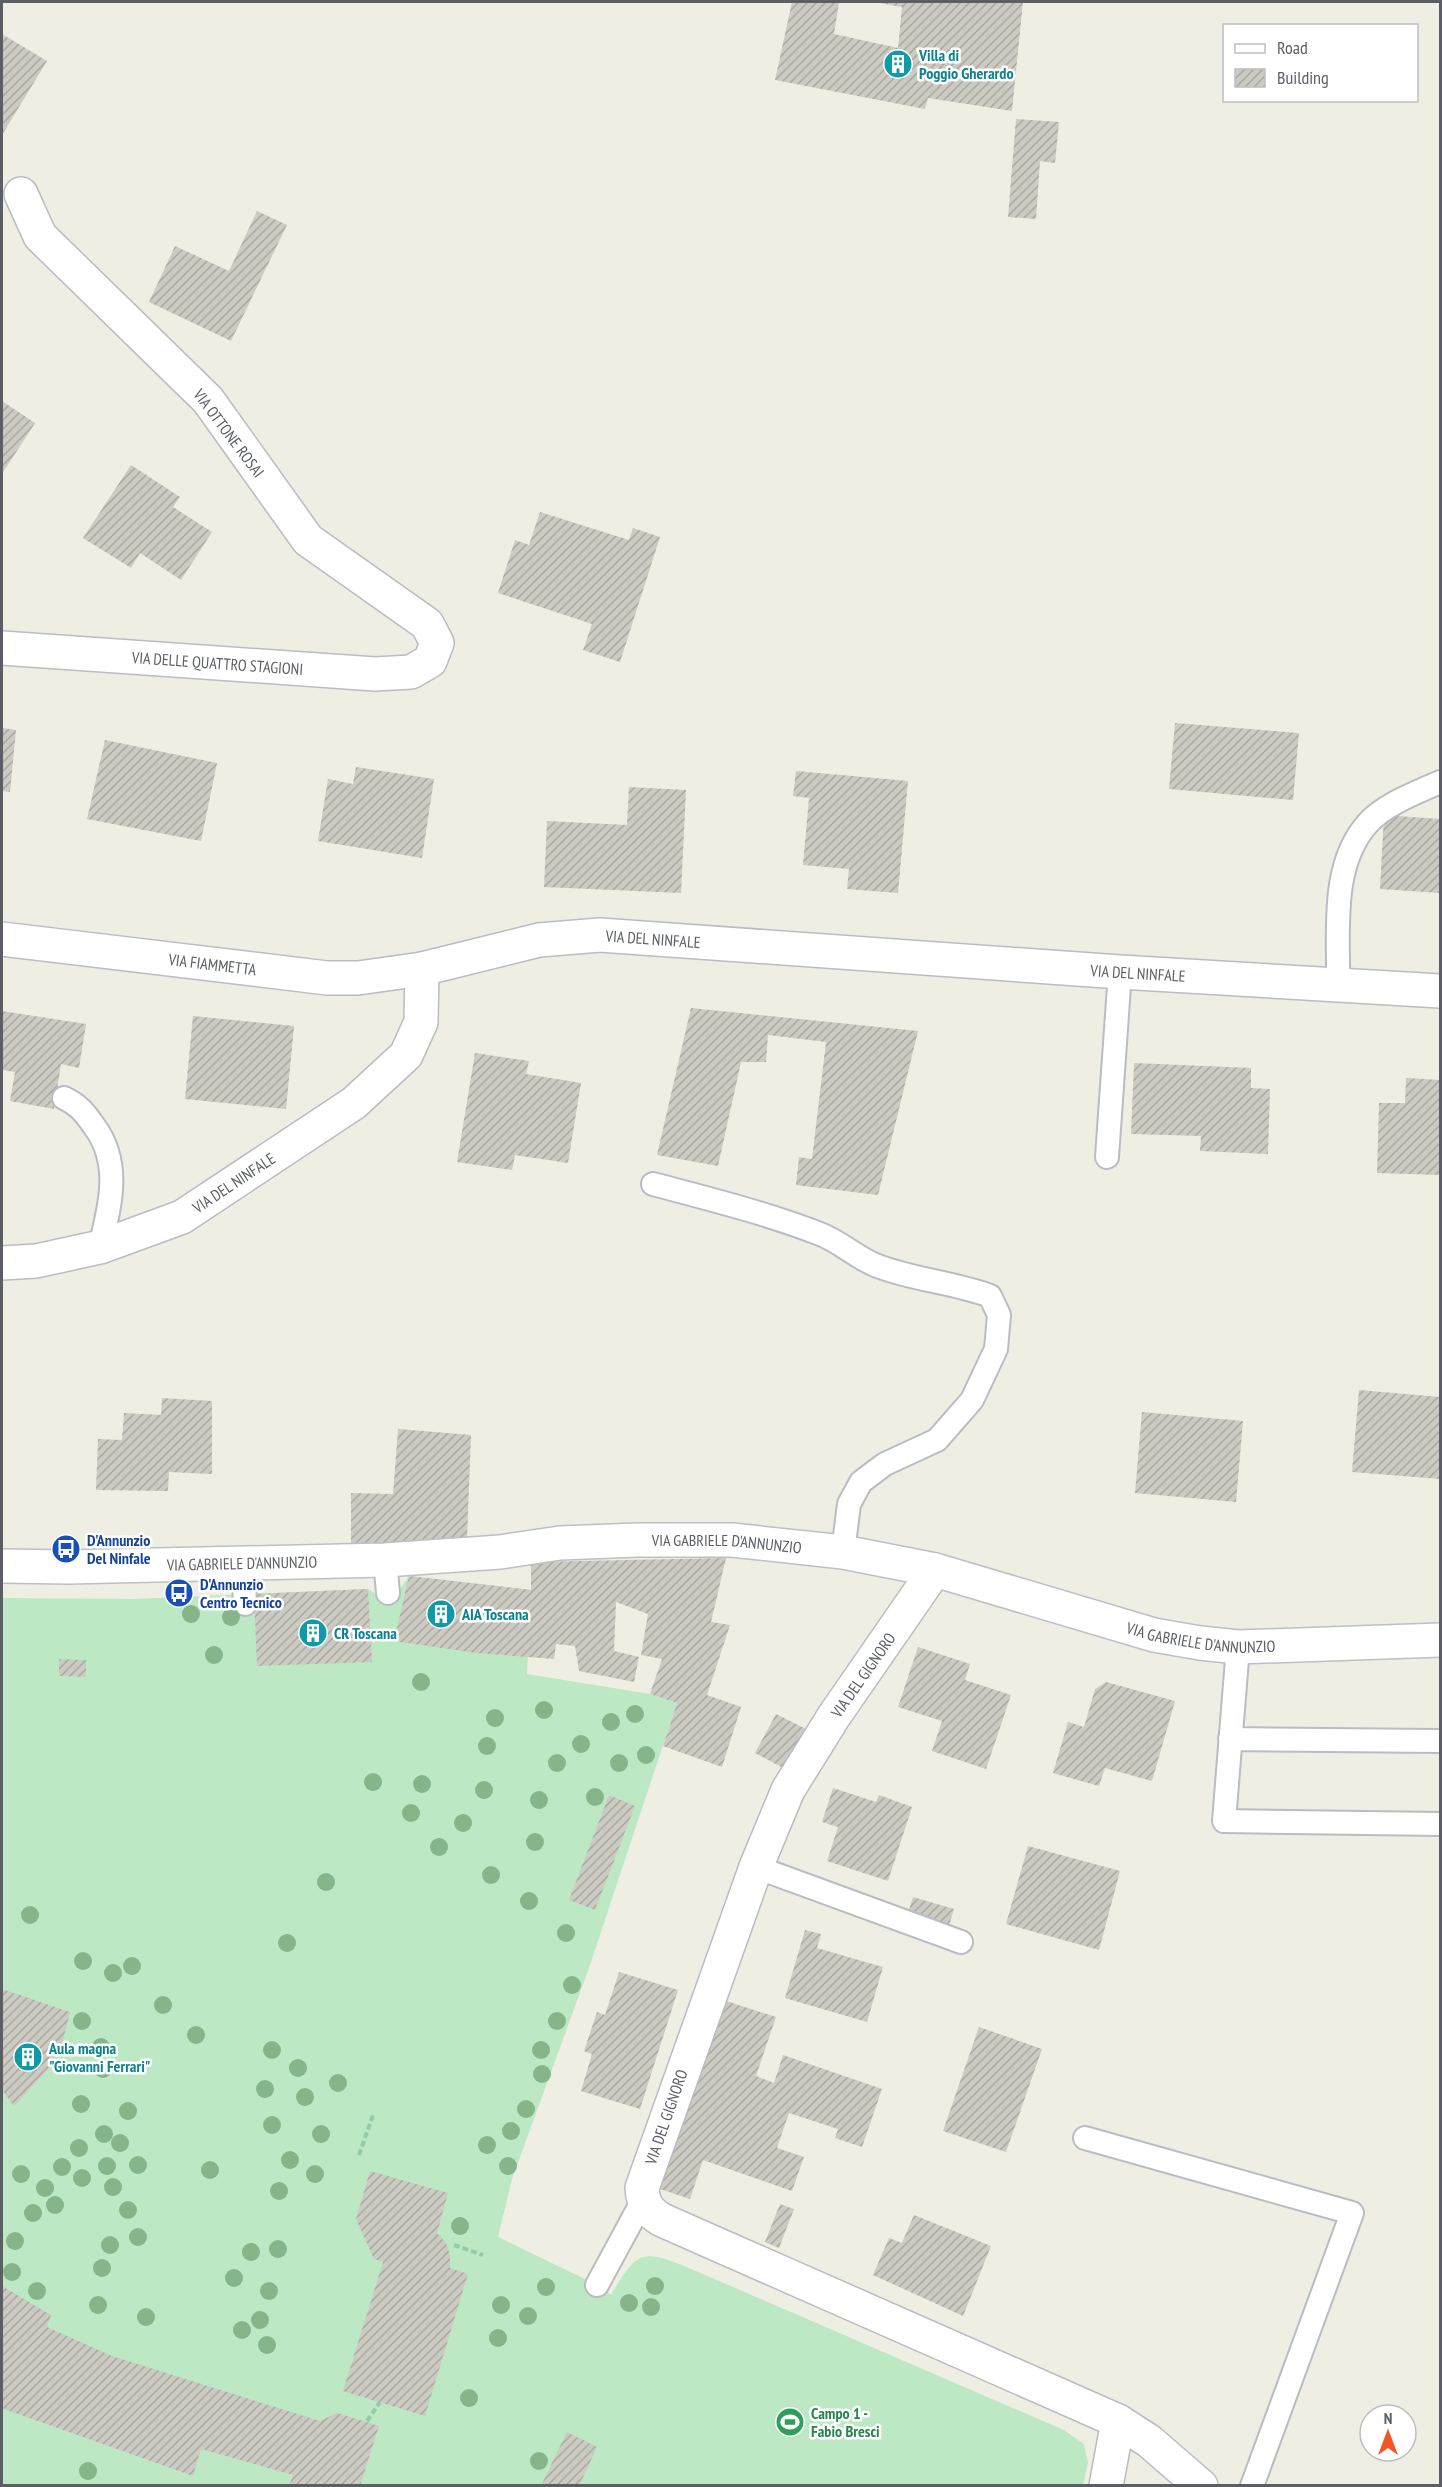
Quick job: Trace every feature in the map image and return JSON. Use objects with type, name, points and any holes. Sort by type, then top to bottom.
[{"type":"street","name":"VIA OTTONE ROSAI","points":[[21,194],[40,236],[208,400],[308,540],[427,624],[437,643],[430,661]]},
{"type":"street","name":"VIA DELLE QUATTRO STAGIONI","points":[[2,648],[375,674],[411,672],[430,661]]},
{"type":"street","name":"VIA DEL NINFALE","points":[[2,1263],[36,1261],[100,1248],[182,1216],[354,1103],[406,1055],[421,1022],[422,969],[540,940],[600,935],[1120,972],[1440,991]]},
{"type":"street","name":"VIA FIAMMETTA","points":[[2,939],[327,978],[386,975],[422,969]]},
{"type":"street","name":"VIA GABRIELE D'ANNUNZIO","points":[[2,1566],[68,1567],[385,1560],[500,1552],[560,1543],[732,1540],[843,1552],[935,1570],[1154,1635],[1238,1647],[1440,1640]]},
{"type":"street","name":"VIA DEL GIGNORO","points":[[643,2200],[642,2188],[756,1867],[788,1790],[834,1716],[935,1570]]},
{"type":"street","points":[[643,2200],[651,2214],[662,2220],[1118,2421],[1149,2441],[1201,2486]]},
{"type":"street","points":[[1106,2486],[1118,2421]]},
{"type":"lane","points":[[1338,984],[1340,883],[1352,846],[1368,822],[1403,798],[1440,782]]},
{"type":"lane","points":[[1107,1157],[1120,972]]},
{"type":"lane","points":[[64,1098],[80,1105],[100,1134],[111,1157],[111,1203],[100,1248]]},
{"type":"lane","points":[[653,1184],[822,1234],[874,1265],[938,1283],[968,1288],[990,1296],[999,1315],[996,1349],[972,1400],[938,1440],[885,1464],[861,1482],[849,1504],[843,1552]]},
{"type":"lane","points":[[385,1560],[388,1593]]},
{"type":"lane","points":[[243,1562],[245,1605]]},
{"type":"lane","points":[[1238,1647],[1224,1821],[1440,1824]]},
{"type":"lane","points":[[1230,1739],[1440,1741]]},
{"type":"lane","points":[[756,1867],[961,1942]]},
{"type":"lane","points":[[1085,2138],[1352,2213],[1252,2486]]},
{"type":"lane","points":[[597,2285],[643,2200]]},
{"type":"path","points":[[359,2155],[373,2115]]},
{"type":"path","points":[[454,2245],[483,2255]]},
{"type":"path","points":[[367,2421],[380,2402]]},
{"type":"green space","points":[[409,1576],[531,1590],[527,1674],[650,1694],[677,1703],[589,1968],[512,2179],[498,2237],[597,2285],[611,2295],[627,2269],[642,2258],[650,2256],[660,2258],[689,2268],[1064,2430],[1084,2444],[1088,2463],[1083,2485],[2,2485],[2,1598],[133,1599],[368,1589],[376,1594],[399,1591]]},
{"type":"building","name":"Villa di Poggio Gherardo","points":[[792,2],[839,2],[834,34],[898,48],[902,7],[874,2],[1023,2],[1012,111],[928,98],[925,109],[775,80]]},
{"type":"building","points":[[2,34],[47,61],[2,135]]},
{"type":"building","points":[[1016,119],[1059,122],[1055,163],[1040,161],[1036,219],[1008,217]]},
{"type":"building","points":[[257,211],[287,225],[231,341],[149,302],[175,246],[229,271]]},
{"type":"building","points":[[2,401],[35,423],[2,474]]},
{"type":"building","points":[[131,465],[180,497],[173,507],[212,532],[181,580],[140,553],[131,568],[83,538]]},
{"type":"building","points":[[540,512],[629,540],[633,528],[660,537],[620,662],[583,650],[592,624],[498,593],[515,540],[529,545]]},
{"type":"building","points":[[1175,723],[1299,733],[1293,800],[1169,789]]},
{"type":"building","points":[[2,728],[16,730],[10,792],[2,791]]},
{"type":"building","points":[[105,740],[217,763],[201,841],[87,819]]},
{"type":"building","points":[[356,767],[434,779],[422,858],[318,841],[328,779],[353,784]]},
{"type":"building","points":[[796,771],[908,781],[898,893],[847,889],[849,869],[803,865],[809,798],[793,796]]},
{"type":"building","points":[[629,787],[686,790],[681,893],[544,887],[547,821],[627,825]]},
{"type":"building","points":[[1384,815],[1440,819],[1440,893],[1380,889]]},
{"type":"building","points":[[691,1008],[918,1031],[878,1195],[796,1185],[799,1157],[812,1159],[826,1042],[768,1035],[766,1062],[741,1062],[718,1166],[657,1155]]},
{"type":"building","points":[[2,1011],[86,1024],[79,1068],[61,1064],[54,1109],[10,1101],[15,1072],[2,1070]]},
{"type":"building","points":[[193,1016],[294,1026],[286,1109],[185,1099]]},
{"type":"building","points":[[475,1053],[529,1061],[526,1074],[581,1083],[568,1163],[515,1155],[512,1170],[457,1162]]},
{"type":"building","points":[[1134,1063],[1251,1068],[1251,1088],[1270,1089],[1268,1154],[1200,1151],[1201,1136],[1131,1134]]},
{"type":"building","points":[[1406,1078],[1440,1080],[1440,1175],[1377,1173],[1379,1103],[1405,1103]]},
{"type":"building","points":[[1359,1390],[1440,1397],[1440,1479],[1352,1472]]},
{"type":"building","points":[[162,1398],[212,1401],[212,1474],[169,1472],[168,1491],[96,1490],[98,1439],[122,1440],[124,1413],[161,1415]]},
{"type":"building","points":[[1142,1412],[1243,1421],[1236,1502],[1135,1493]]},
{"type":"building","points":[[398,1429],[471,1435],[467,1539],[387,1546],[351,1545],[351,1493],[393,1494]]},
{"type":"building","points":[[726,1558],[711,1622],[730,1625],[707,1695],[741,1707],[722,1767],[663,1746],[677,1703],[650,1694],[662,1659],[641,1655],[648,1614],[616,1602],[614,1651],[639,1657],[634,1682],[579,1671],[575,1646],[556,1644],[554,1659],[476,1653],[394,1641],[409,1576],[531,1590],[531,1562]]},
{"type":"building","name":"CR Toscana","points":[[368,1589],[372,1662],[257,1666],[254,1594]]},
{"type":"building","points":[[918,1647],[970,1664],[965,1680],[1011,1695],[986,1769],[932,1751],[942,1721],[898,1707]]},
{"type":"building","points":[[59,1659],[86,1660],[86,1677],[59,1676]]},
{"type":"building","points":[[1106,1682],[1175,1701],[1152,1781],[1105,1768],[1099,1786],[1053,1773],[1068,1722],[1084,1727],[1095,1689]]},
{"type":"building","points":[[776,1714],[808,1730],[787,1770],[755,1753]]},
{"type":"building","points":[[833,1788],[876,1802],[879,1795],[912,1807],[888,1881],[827,1861],[838,1827],[822,1822]]},
{"type":"building","points":[[609,1795],[635,1806],[595,1910],[569,1900]]},
{"type":"building","points":[[1028,1846],[1120,1871],[1099,1950],[1006,1924]]},
{"type":"building","points":[[913,1897],[954,1909],[948,1929],[907,1916]]},
{"type":"building","points":[[805,1930],[821,1934],[817,1948],[883,1967],[867,2022],[785,1998]]},
{"type":"building","points":[[619,1972],[678,1990],[640,2109],[581,2091],[592,2054],[584,2051],[597,2012],[605,2015]]},
{"type":"building","name":"Aula magna \"Giovanni Ferrari\"","points":[[2,1989],[70,2012],[62,2044],[48,2069],[14,2106],[2,2090]]},
{"type":"building","points":[[720,1999],[776,2017],[756,2076],[774,2083],[783,2055],[882,2089],[862,2147],[835,2138],[838,2129],[789,2113],[777,2148],[804,2157],[792,2191],[703,2160],[690,2199],[654,2187]]},
{"type":"building","points":[[979,2027],[1042,2049],[1006,2152],[943,2131]]},
{"type":"building","points":[[370,2171],[448,2193],[437,2233],[446,2243],[450,2255],[450,2268],[468,2274],[425,2416],[343,2391],[383,2262],[374,2259],[356,2219]]},
{"type":"building","points":[[780,2204],[794,2209],[779,2248],[765,2242]]},
{"type":"building","points":[[914,2215],[991,2246],[963,2316],[873,2275],[889,2238],[902,2243]]},
{"type":"building","points":[[2,2286],[51,2315],[47,2327],[112,2356],[320,2421],[337,2413],[379,2426],[360,2486],[289,2486],[293,2475],[201,2449],[193,2476],[2,2408]]},
{"type":"building","points":[[567,2432],[597,2447],[579,2486],[541,2486]]},
{"type":"place","name":"Villa di Poggio Gherardo","points":[[898,64]]},
{"type":"place","name":"D'Annunzio Del Ninfale","points":[[66,1549]]},
{"type":"place","name":"D'Annunzio Centro Tecnico","points":[[179,1593]]},
{"type":"place","name":"AIA Toscana","points":[[441,1614]]},
{"type":"place","name":"CR Toscana","points":[[313,1633]]},
{"type":"place","name":"Aula magna \"Giovanni Ferrari\"","points":[[28,2057]]},
{"type":"place","name":"Campo 1 - Fabio Bresci","points":[[790,2422]]}]
